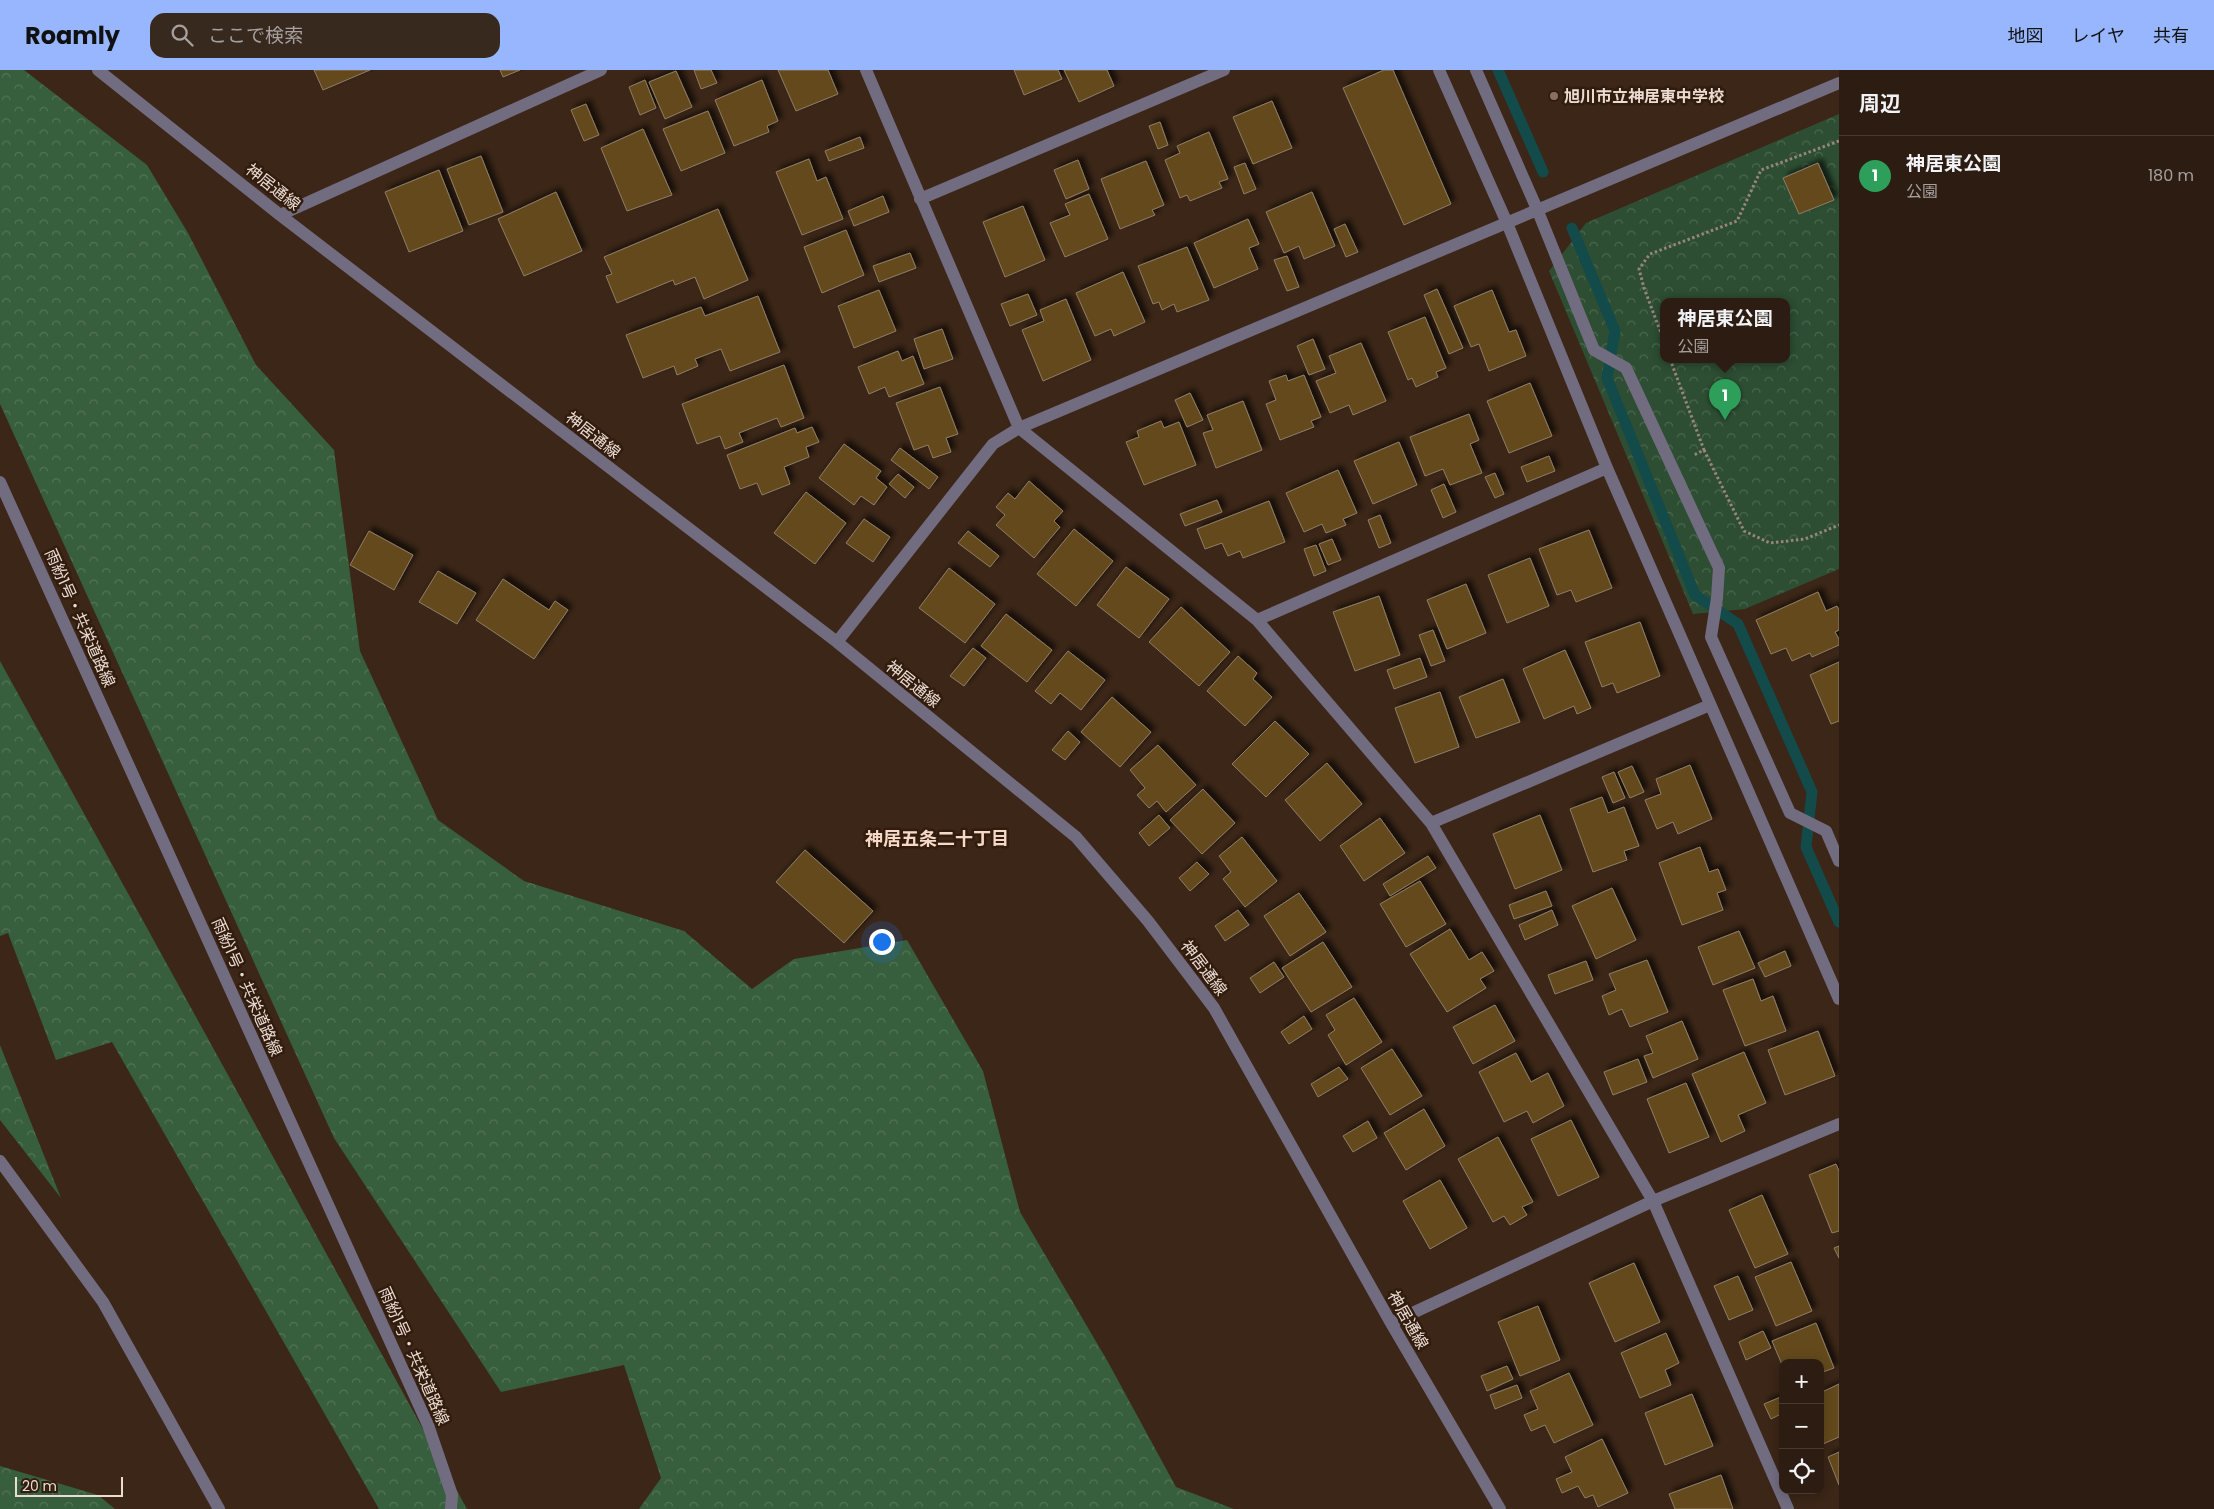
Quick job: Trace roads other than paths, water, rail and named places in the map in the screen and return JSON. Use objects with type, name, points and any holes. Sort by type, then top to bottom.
[{"type":"street","name":"神居通線","points":[[98,70],[280,214],[837,642],[1076,837],[1148,921],[1214,1008],[1391,1323],[1500,1509]]},
{"type":"street","points":[[280,214],[580,74],[601,70]]},
{"type":"street","points":[[866,70],[1018,428],[1257,620],[1431,823],[1653,1201],[1788,1509]]},
{"type":"street","points":[[920,199],[1224,70]]},
{"type":"street","points":[[1440,70],[1507,224],[1607,468],[1839,999]]},
{"type":"street","points":[[1476,70],[1537,209],[1594,350],[1626,368],[1719,568],[1711,637],[1790,813],[1826,831],[1839,861]]},
{"type":"street","points":[[837,642],[993,444],[1018,428],[1839,83]]},
{"type":"street","points":[[1257,620],[1607,468]]},
{"type":"street","name":"雨紛1号・共栄道路線","points":[[0,482],[428,1425],[452,1496],[451,1509]]},
{"type":"street","points":[[1431,823],[1710,706]]},
{"type":"street","points":[[1391,1323],[1653,1201],[1839,1124]]},
{"type":"street","points":[[0,1161],[103,1302],[219,1509]]},
{"type":"waterway","points":[[1498,70],[1543,172]]},
{"type":"waterway","points":[[1572,228],[1615,331],[1607,378],[1695,595],[1738,624],[1812,792],[1806,847],[1839,922]]},
{"type":"place","name":"旭川市立神居東中学校","points":[[1554,96]]},
{"type":"place","name":"神居東公園","points":[[1725,420]]},
{"type":"district","name":"神居五条二十丁目","points":[[937,838]]}]
